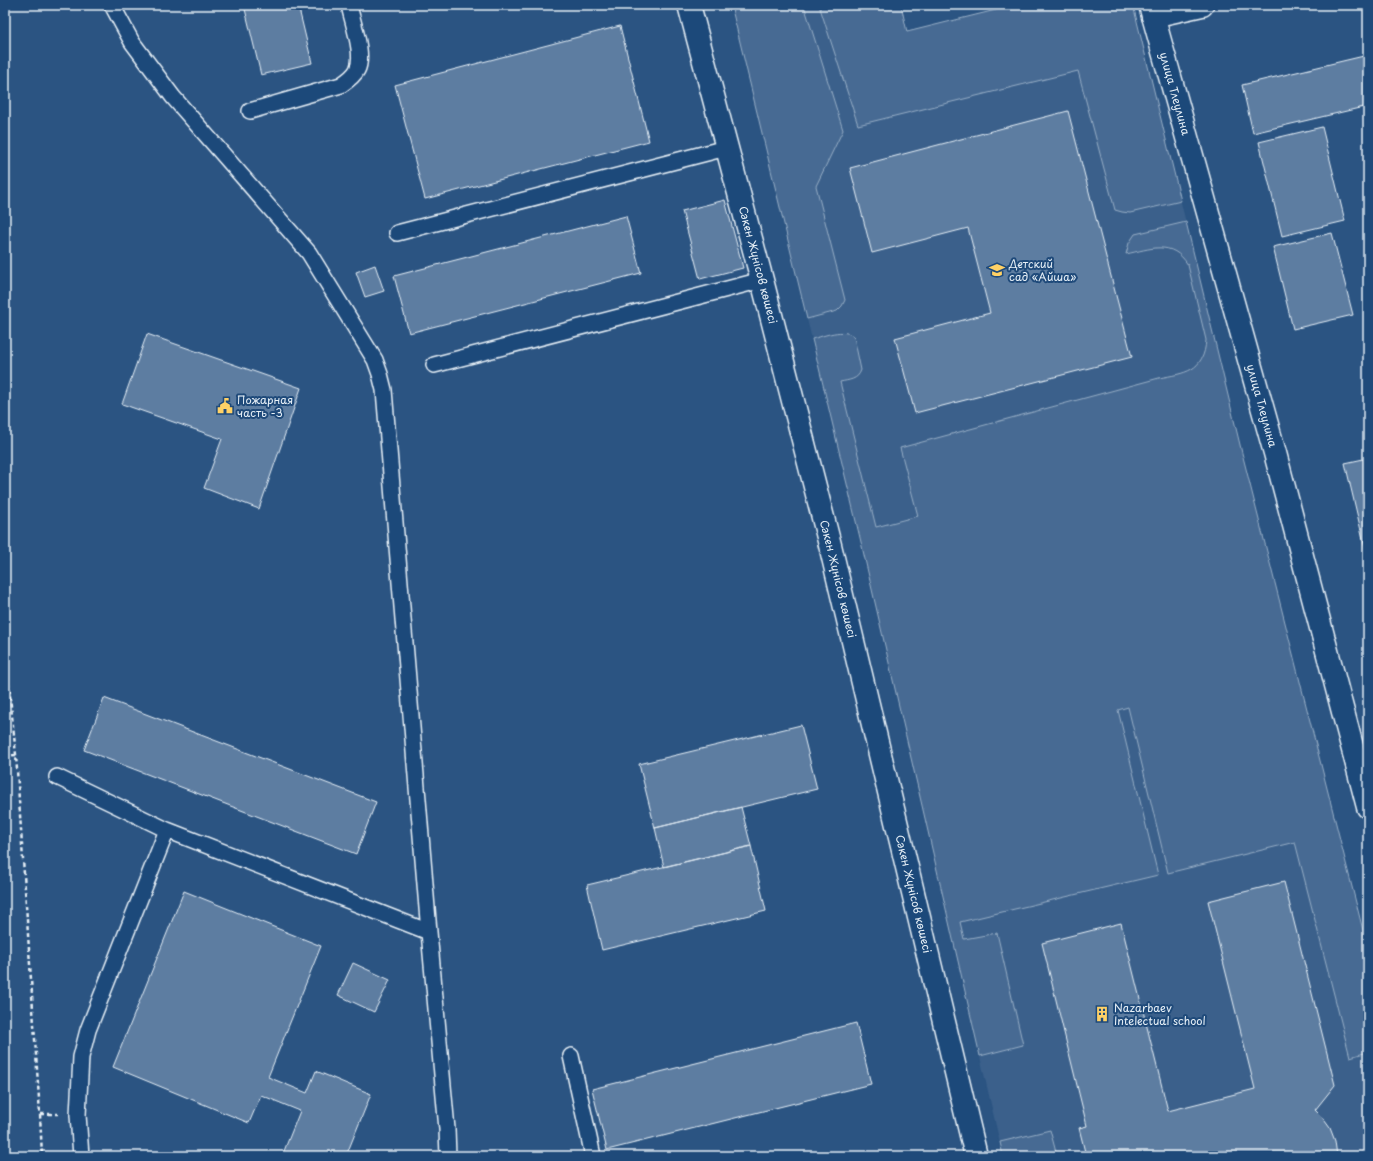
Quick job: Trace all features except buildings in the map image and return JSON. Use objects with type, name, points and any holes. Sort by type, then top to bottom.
[{"type":"street","name":"Сәкен Жүнісов көшесі","points":[[689,5],[830,545],[976,1156]]},
{"type":"street","points":[[1152,10],[1202,5]]},
{"type":"street","name":"улица Тлеулина","points":[[1152,10],[1275,453],[1368,807]]},
{"type":"lane","points":[[112,5],[132,42],[173,97],[309,253],[375,360],[380,374],[385,398],[428,932],[447,1129],[448,1156]]},
{"type":"lane","points":[[250,111],[341,85],[350,78],[357,70],[360,60],[349,5]]},
{"type":"lane","points":[[397,233],[726,148]]},
{"type":"lane","points":[[434,365],[762,280]]},
{"type":"lane","points":[[57,777],[167,830],[428,932]]},
{"type":"lane","points":[[81,1156],[78,1115],[81,1057],[88,1030],[167,830]]},
{"type":"lane","points":[[571,1056],[593,1156]]},
{"type":"path","points":[[5,648],[16,755],[42,1156]]},
{"type":"path","points":[[5,756],[16,755]]},
{"type":"shaded area","points":[[731,5],[901,5],[907,32],[1016,5],[1133,5],[1241,449],[1368,950],[1368,1156],[1003,1156],[861,542]]},
{"type":"shaded area","points":[[731,5],[804,5],[843,130],[816,186],[845,300],[837,311],[807,319]]},
{"type":"shaded area","points":[[819,5],[901,5],[907,32],[1016,5],[1133,5],[1181,201],[1130,213],[1115,210],[1078,71],[858,125]]},
{"type":"shaded area","points":[[1186,222],[1241,449],[1368,950],[1368,1052],[1350,1057],[1295,842],[1168,873],[1128,707],[1118,710],[1158,875],[960,922],[964,939],[997,933],[1023,1045],[980,1056],[861,542],[812,339],[839,332],[850,334],[854,337],[861,370],[855,378],[840,382],[876,527],[918,516],[900,448],[1185,372],[1197,365],[1204,351],[1206,340],[1188,265],[1182,257],[1168,249],[1152,248],[1126,254],[1129,243],[1135,234]]},
{"type":"shaded area","points":[[1050,1130],[1057,1156],[1003,1156],[1000,1142]]},
{"type":"place","name":"Детский сад «Айша»","points":[[997,270]]},
{"type":"place","name":"Пожарная часть -3","points":[[225,406]]},
{"type":"place","name":"Nazarbaev Intelectual school","points":[[1102,1014]]}]
